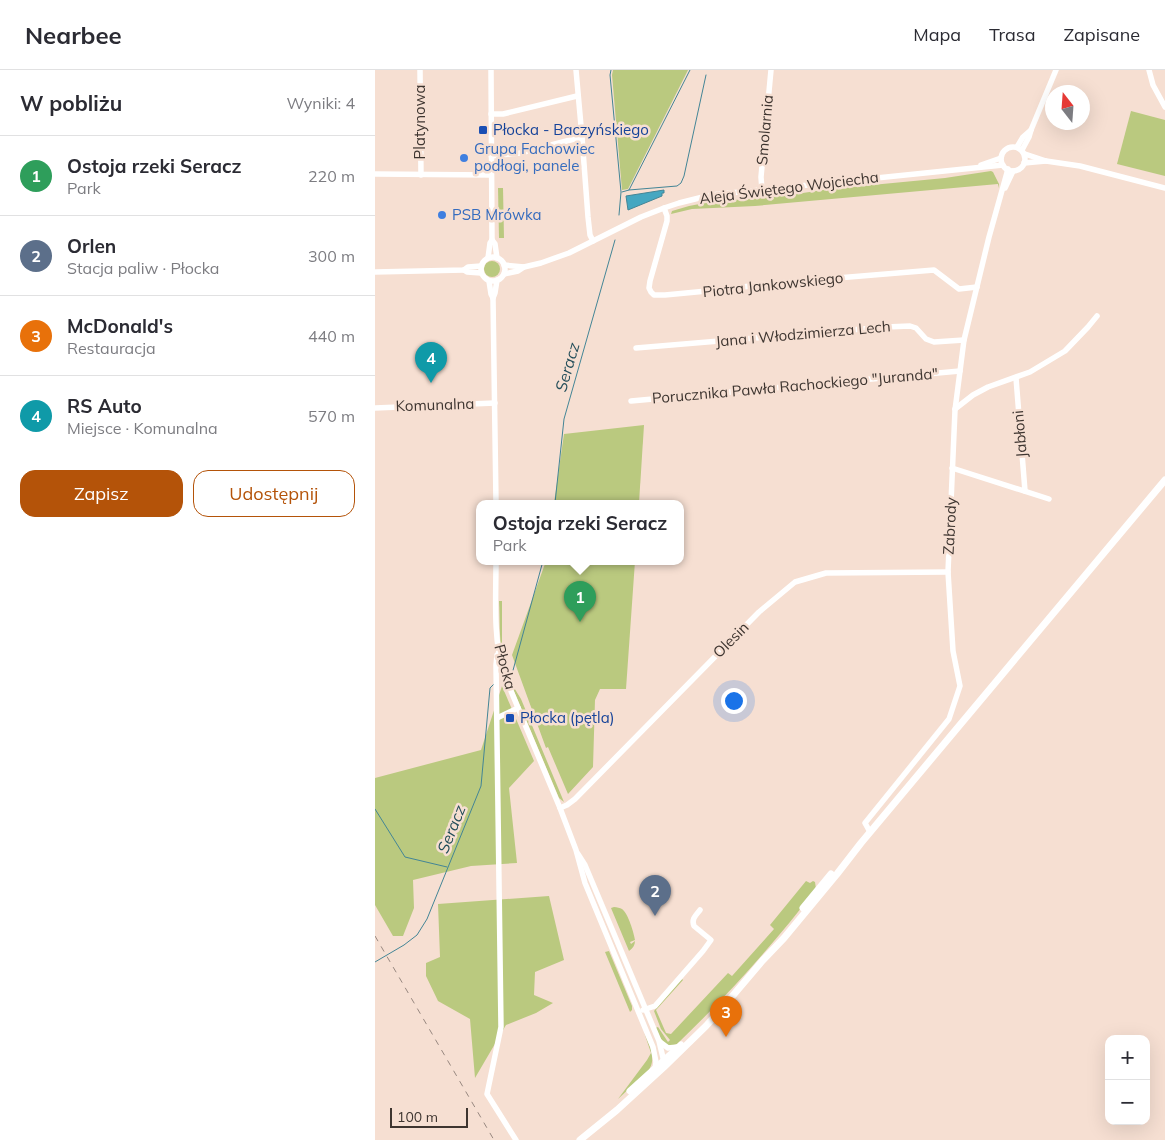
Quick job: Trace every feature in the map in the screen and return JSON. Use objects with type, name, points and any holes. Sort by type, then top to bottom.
[{"type":"main road","points":[[580,1139],[616,1104],[712,1019],[763,960],[802,908],[839,865],[861,843],[1165,480]]},
{"type":"main road","points":[[580,1139],[617,1110],[738,988]]},
{"type":"street","name":"Platynowa","points":[[420,70],[421,175]]},
{"type":"street","points":[[488,258],[492,240],[491,70]]},
{"type":"street","points":[[576,70],[588,217],[590,235],[593,241]]},
{"type":"street","name":"Smolarnia","points":[[762,190],[761,177],[771,70]]},
{"type":"street","points":[[1056,70],[1031,130],[1023,137],[1021,151],[1024,163],[1020,169],[1008,168],[1001,158],[1003,151],[1009,147],[1021,151],[1046,161],[1080,166],[1165,188]]},
{"type":"street","points":[[1149,70],[1153,85],[1165,107]]},
{"type":"street","points":[[491,114],[503,114],[577,96]]},
{"type":"street","points":[[491,156],[520,153],[582,137]]},
{"type":"street","name":"Aleja Świętego Wojciecha","points":[[504,265],[524,267],[553,260],[641,217],[679,203],[711,195],[954,171],[976,167],[1001,158]]},
{"type":"street","points":[[1024,163],[1046,161]]},
{"type":"street","name":"Aleja Świętego Wojciecha","points":[[976,167],[1008,168]]},
{"type":"street","name":"Zabrody","points":[[870,832],[865,823],[949,719],[960,686],[953,651],[948,572],[955,410],[964,340],[1008,168]]},
{"type":"street","points":[[375,174],[491,175]]},
{"type":"street","name":"Piotra Jankowskiego","points":[[664,208],[667,221],[649,288],[654,295],[705,292],[765,284],[934,270],[959,289],[977,287]]},
{"type":"street","points":[[492,240],[495,244],[497,258],[504,265],[504,274],[497,280],[489,281],[481,273],[481,266],[488,258],[497,258]]},
{"type":"street","points":[[464,270],[469,267],[481,266]]},
{"type":"street","name":"Aleja Świętego Wojciecha","points":[[504,274],[518,271],[524,267]]},
{"type":"street","points":[[375,272],[464,270],[481,273]]},
{"type":"street","points":[[496,500],[493,298],[497,280]]},
{"type":"street","points":[[489,281],[493,298]]},
{"type":"street","points":[[955,410],[973,395],[988,387],[1030,372],[1065,350],[1097,316]]},
{"type":"street","name":"Jana i Włodzimierza Lech","points":[[636,348],[909,326],[916,328],[926,339],[934,342],[964,340]]},
{"type":"street","name":"Porucznika Pawła Rachockiego \"Juranda\"","points":[[631,401],[960,371]]},
{"type":"street","name":"Jabłoni","points":[[1015,378],[1025,491]]},
{"type":"street","name":"Komunalna","points":[[375,408],[495,403]]},
{"type":"street","points":[[952,468],[1049,499]]},
{"type":"street","name":"Płocka","points":[[496,565],[498,649],[503,672],[560,808],[576,850],[585,883],[617,962],[653,1047],[663,1063]]},
{"type":"street","name":"Olesin","points":[[560,808],[575,799],[759,612],[795,582],[826,573],[948,572]]},
{"type":"street","points":[[498,649],[496,665],[501,1027],[487,1094],[516,1140]]},
{"type":"street","points":[[497,718],[518,708]]},
{"type":"street","name":"Płocka","points":[[576,850],[585,865],[659,1041],[663,1063]]},
{"type":"street","points":[[597,912],[603,907]]},
{"type":"street","points":[[639,1012],[655,1006],[711,940],[694,926],[693,919],[700,910]]},
{"type":"street","points":[[617,962],[625,958]]},
{"type":"street","points":[[659,1041],[668,1048],[678,1047]]},
{"type":"street","name":"Płocka","points":[[653,1047],[656,1062],[655,1069]]},
{"type":"green space","points":[[613,70],[688,70],[628,189],[622,190],[612,75]]},
{"type":"green space","points":[[1131,111],[1165,120],[1165,176],[1117,164]]},
{"type":"green space","points":[[991,171],[999,184],[999,188],[998,184],[755,206],[692,209],[671,214],[672,211],[710,202],[945,178]]},
{"type":"green space","points":[[498,188],[503,188],[504,238],[499,238]]},
{"type":"green space","points":[[492,261],[500,269],[492,277],[484,269]]},
{"type":"green space","points":[[644,425],[639,500],[554,500],[564,434]]},
{"type":"green space","points":[[545,565],[635,565],[626,689],[600,689],[595,700],[593,767],[568,794],[548,747],[546,748],[512,655]]},
{"type":"green space","points":[[499,601],[502,601],[502,653],[500,634]]},
{"type":"green space","points":[[502,655],[513,686],[521,699],[564,802],[559,798],[505,669]]},
{"type":"green space","points":[[502,686],[534,761],[509,788],[517,863],[471,866],[413,880],[414,908],[403,936],[393,936],[375,905],[375,778],[481,750]]},
{"type":"green space","points":[[806,881],[810,883],[815,882],[816,889],[784,930],[714,1007],[677,1044],[666,1044],[660,1038],[655,1028],[658,1027],[668,1042],[670,1040],[661,1029],[654,1011],[682,979],[656,1010],[666,1033],[671,1034],[728,973],[732,976],[774,929],[770,925]]},
{"type":"green space","points":[[549,896],[564,960],[535,972],[534,995],[553,1003],[536,1013],[506,1025],[475,1078],[470,1019],[438,1001],[426,976],[426,963],[440,957],[438,904]]},
{"type":"green space","points":[[614,907],[624,911],[632,928],[635,940],[630,942],[631,944],[635,942],[629,951],[611,908]]},
{"type":"green space","points":[[609,951],[632,1006],[630,1012],[605,952]]},
{"type":"green space","points":[[644,1032],[651,1051],[652,1060],[651,1065],[649,1070],[618,1099],[651,1053]]},
{"type":"water","points":[[664,190],[662,196],[628,210],[626,196]]},
{"type":"waterway","name":"Seracz","points":[[611,70],[621,192],[619,215]]},
{"type":"waterway","points":[[622,192],[629,190],[690,70]]},
{"type":"waterway","points":[[629,190],[677,186],[681,183],[706,75]]},
{"type":"waterway","name":"Seracz","points":[[555,500],[564,419],[615,240]]},
{"type":"waterway","name":"Seracz","points":[[512,674],[542,565]]},
{"type":"waterway","name":"Seracz","points":[[375,962],[417,935],[427,919],[481,786],[490,688],[494,684]]},
{"type":"waterway","points":[[375,809],[405,857],[447,867]]},
{"type":"railway","points":[[375,936],[494,1140]]},
{"type":"place","name":"Płocka - Baczyńskiego","points":[[483,130]]},
{"type":"place","name":"Grupa Fachowiec podłogi, panele","points":[[464,158]]},
{"type":"place","name":"PSB Mrówka","points":[[442,215]]},
{"type":"place","name":"RS Auto","points":[[431,383]]},
{"type":"place","name":"Ostoja rzeki Seracz","points":[[580,622]]},
{"type":"place","name":"Płocka (pętla)","points":[[510,718]]},
{"type":"place","name":"Orlen","points":[[655,916]]},
{"type":"place","name":"McDonald's","points":[[726,1037]]}]
